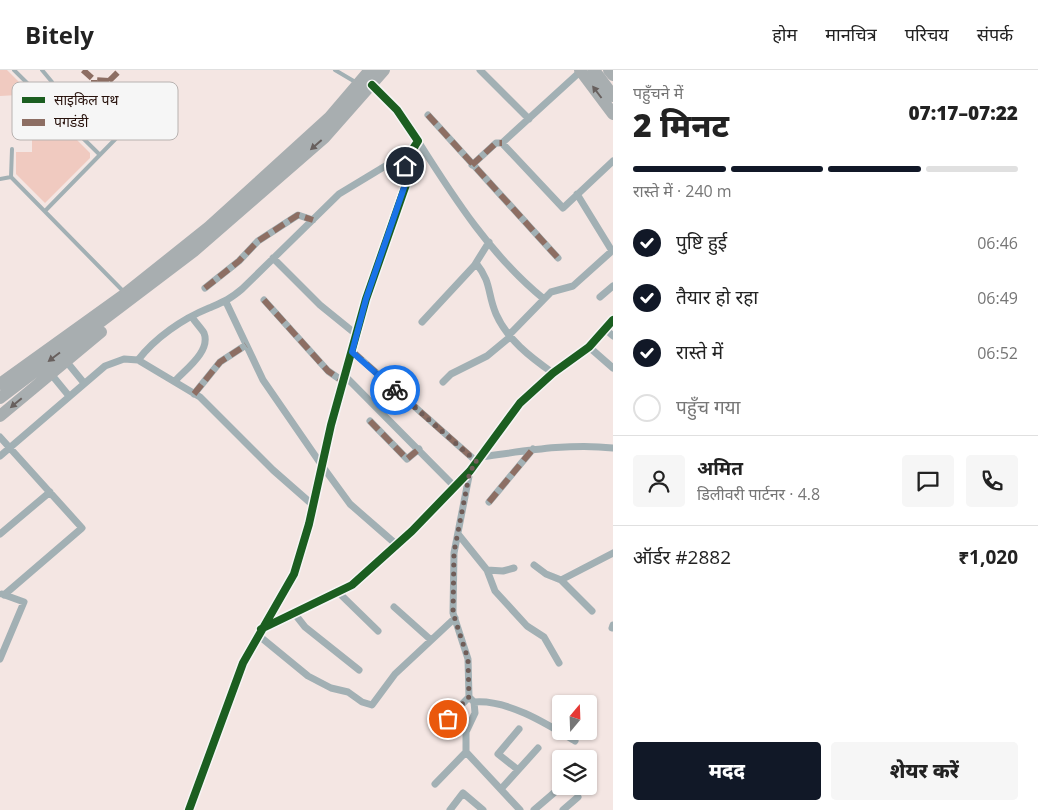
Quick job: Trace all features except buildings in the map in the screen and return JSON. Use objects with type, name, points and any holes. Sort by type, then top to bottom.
[{"type":"highway","points":[[0,398],[128,297],[173,257],[249,198],[278,172],[366,80],[384,70]]},
{"type":"highway","points":[[584,70],[613,96]]},
{"type":"highway","points":[[584,70],[613,114]]},
{"type":"highway","points":[[609,70],[613,75]]},
{"type":"highway","points":[[0,416],[102,331],[128,297]]},
{"type":"highway","points":[[0,384],[128,297]]},
{"type":"street","points":[[480,70],[529,119]]},
{"type":"street","points":[[472,165],[496,143],[502,143],[584,70]]},
{"type":"street","points":[[366,80],[398,110],[460,207],[521,280],[544,299]]},
{"type":"street","points":[[428,115],[558,258]]},
{"type":"street","points":[[189,810],[243,663],[259,632],[294,574],[314,506],[331,425],[358,335],[366,299],[408,176],[406,163],[418,141]]},
{"type":"street","points":[[502,143],[563,208],[613,161]]},
{"type":"street","points":[[138,360],[150,344],[208,308],[226,302],[340,194],[387,165],[406,163]]},
{"type":"street","points":[[443,382],[451,374],[487,356],[510,336],[551,292],[573,286],[613,250],[577,194]]},
{"type":"street","points":[[205,288],[239,261],[258,241],[298,215],[313,220]]},
{"type":"street","points":[[422,322],[476,263],[489,242]]},
{"type":"street","points":[[273,258],[320,305],[358,335]]},
{"type":"street","points":[[476,263],[486,276],[495,313],[510,336],[532,358],[552,373]]},
{"type":"street","points":[[600,297],[613,286]]},
{"type":"street","points":[[264,300],[328,371],[345,379],[419,449],[455,487]]},
{"type":"street","points":[[226,302],[263,380],[323,466],[350,504],[397,545]]},
{"type":"street","points":[[175,381],[199,355],[205,344],[203,332],[192,317]]},
{"type":"street","points":[[259,632],[352,585],[397,545],[470,471],[520,403],[552,373],[589,347],[613,320]]},
{"type":"street","points":[[604,328],[613,336]]},
{"type":"street","points":[[194,394],[220,362],[246,345]]},
{"type":"street","points":[[589,347],[613,368]]},
{"type":"street","points":[[352,352],[479,459],[533,450],[589,445],[613,448]]},
{"type":"street","points":[[0,456],[105,366],[124,359],[138,360],[194,394],[314,506]]},
{"type":"street","points":[[66,361],[84,383]]},
{"type":"street","points":[[51,374],[69,396]]},
{"type":"street","points":[[370,421],[407,459],[419,449]]},
{"type":"street","points":[[0,437],[82,528],[2,594]]},
{"type":"street","points":[[489,502],[533,450]]},
{"type":"street","points":[[470,471],[454,552],[455,618],[468,659],[475,713],[466,732],[466,752],[518,809]]},
{"type":"street","points":[[0,534],[50,492]]},
{"type":"street","points":[[458,534],[487,570],[495,591],[527,626],[544,637],[559,663]]},
{"type":"street","points":[[561,580],[613,553]]},
{"type":"street","points":[[534,565],[546,574],[561,580],[592,612]]},
{"type":"street","points":[[487,570],[503,571],[514,568]]},
{"type":"street","points":[[338,592],[378,631]]},
{"type":"street","points":[[0,659],[24,602],[2,594]]},
{"type":"street","points":[[394,607],[431,640]]},
{"type":"street","points":[[294,614],[305,627],[359,670]]},
{"type":"street","points":[[259,632],[308,676],[331,688],[348,692],[362,702],[372,705],[395,674],[455,618]]},
{"type":"street","points":[[437,730],[472,700],[488,701],[536,718],[575,741]]},
{"type":"street","points":[[517,769],[498,754],[519,729]]},
{"type":"street","points":[[501,789],[517,769],[538,748]]},
{"type":"street","points":[[435,784],[466,752]]},
{"type":"street","points":[[450,810],[463,793],[483,810]]},
{"type":"street","points":[[534,810],[552,795]]},
{"type":"street","points":[[562,810],[578,797]]},
{"type":"lane","points":[[15,70],[27,82]]},
{"type":"lane","points":[[42,70],[52,82]]},
{"type":"lane","points":[[335,70],[366,80]]},
{"type":"lane","points":[[84,140],[98,154]]},
{"type":"lane","points":[[45,211],[113,140]]},
{"type":"lane","points":[[12,149],[11,177],[128,297]]},
{"type":"lane","points":[[0,179],[11,177]]},
{"type":"shaded area","points":[[0,70],[7,70],[19,82],[12,82],[12,95],[0,96]]},
{"type":"shaded area","points":[[32,140],[77,140],[90,153],[90,158],[45,203],[16,174],[16,152],[32,152]]},
{"type":"marked path","points":[[83,70],[94,80]]},
{"type":"marked path","points":[[109,81],[118,72]]},
{"type":"marked path","points":[[94,80],[109,82]]},
{"type":"marked path","points":[[428,115],[558,258]]},
{"type":"marked path","points":[[472,165],[496,143],[502,143]]},
{"type":"marked path","points":[[205,288],[239,261],[258,241],[298,215],[313,220]]},
{"type":"marked path","points":[[264,300],[328,371],[344,382]]},
{"type":"marked path","points":[[194,394],[220,362],[246,345]]},
{"type":"marked path","points":[[353,352],[477,462]]},
{"type":"marked path","points":[[370,421],[407,459],[419,449]]},
{"type":"marked path","points":[[489,502],[533,449]]},
{"type":"cycle path","points":[[189,810],[243,663],[294,574],[309,524],[331,425],[366,299],[409,176],[407,171],[408,158],[418,141],[397,110],[372,85]]},
{"type":"cycle path","points":[[261,629],[352,585],[412,531],[470,471],[520,403],[553,373],[589,347],[613,320]]},
{"type":"way so far","points":[[395,390],[477,462],[470,471],[454,552],[453,613],[468,659],[469,697],[448,719]]},
{"type":"route","points":[[395,390],[352,352],[359,332],[366,299],[408,176],[405,166]]}]
